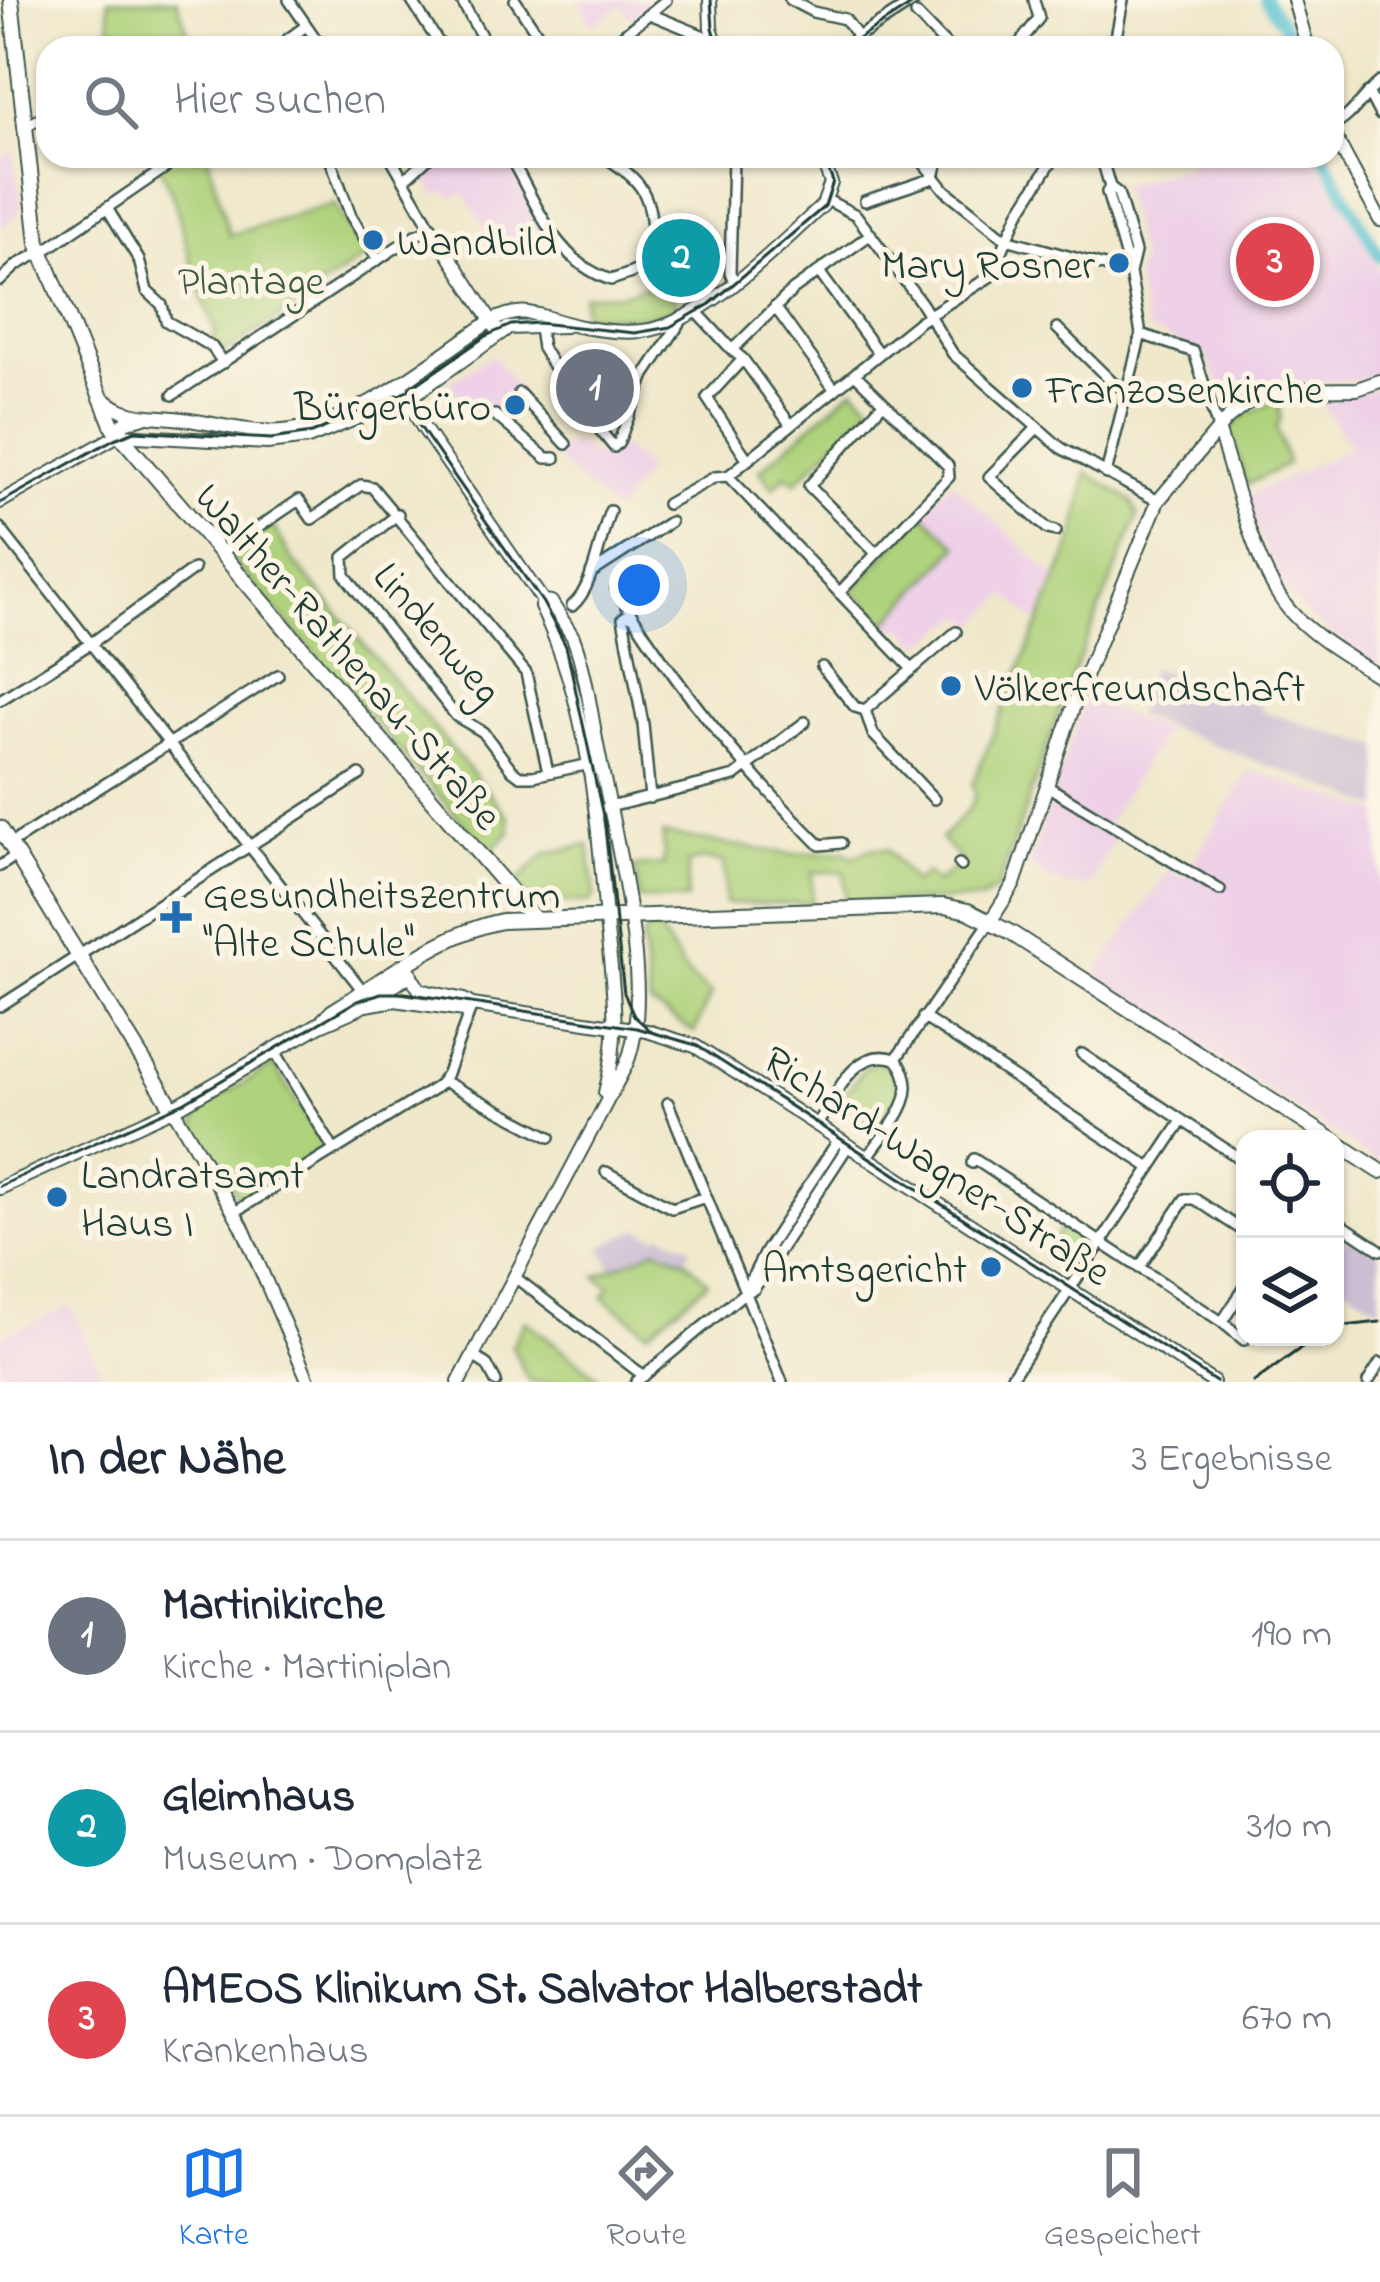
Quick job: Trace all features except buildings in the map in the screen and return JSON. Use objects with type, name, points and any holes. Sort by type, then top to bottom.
[{"type":"main road","name":"Walther-Rathenau-Straße","points":[[11,0],[41,253],[118,435],[533,917]]},
{"type":"main road","points":[[0,828],[173,1109],[361,1000],[436,950],[493,923],[533,917],[910,905],[968,911],[990,922],[1317,1130]]},
{"type":"main road","points":[[493,923],[506,886]]},
{"type":"main road","points":[[1344,1147],[1380,1171]]},
{"type":"street","points":[[289,0],[313,36]]},
{"type":"street","points":[[411,0],[434,36]]},
{"type":"street","points":[[460,0],[481,36]]},
{"type":"street","points":[[515,0],[539,36]]},
{"type":"street","points":[[622,36],[666,0]]},
{"type":"street","points":[[710,0],[715,36]]},
{"type":"street","points":[[790,0],[813,12],[845,19],[857,36]]},
{"type":"street","points":[[860,36],[916,0]]},
{"type":"street","points":[[1028,36],[1040,13],[1034,0]]},
{"type":"street","points":[[1116,36],[1123,0]]},
{"type":"street","points":[[1294,0],[1304,36]]},
{"type":"street","points":[[650,14],[698,36]]},
{"type":"street","points":[[916,14],[937,36]]},
{"type":"street","points":[[292,36],[306,26]]},
{"type":"street","points":[[1344,121],[1380,82]]},
{"type":"street","points":[[1368,92],[1380,115]]},
{"type":"street","points":[[24,127],[36,120]]},
{"type":"street","points":[[1344,152],[1380,220]]},
{"type":"street","points":[[0,280],[165,168]]},
{"type":"street","points":[[333,168],[351,216],[378,260]]},
{"type":"street","points":[[397,168],[496,327]]},
{"type":"street","points":[[404,180],[417,168]]},
{"type":"street","points":[[515,168],[547,228],[570,257],[592,274],[611,280],[650,263],[655,255],[654,224],[645,191],[617,168]]},
{"type":"street","points":[[733,168],[730,272],[734,282]]},
{"type":"street","points":[[97,390],[119,411],[285,431],[316,424],[399,385],[514,313],[635,332],[682,320],[734,282],[827,200],[831,183],[825,168]]},
{"type":"street","points":[[927,168],[964,208],[1006,238],[1130,272]]},
{"type":"street","points":[[934,178],[936,168]]},
{"type":"street","points":[[667,504],[715,477],[728,476],[928,316],[991,276],[1006,238],[1048,168]]},
{"type":"street","points":[[1104,168],[1142,334],[1106,474]]},
{"type":"street","points":[[866,201],[934,178]]},
{"type":"street","points":[[827,200],[853,212],[871,234],[952,354],[1061,448],[1158,501]]},
{"type":"street","points":[[107,208],[142,269],[147,291],[162,305],[164,318],[212,347],[223,363]]},
{"type":"street","points":[[173,395],[415,235],[432,229]]},
{"type":"street","points":[[731,350],[775,307],[871,234]]},
{"type":"street","points":[[818,272],[879,354]]},
{"type":"street","points":[[775,307],[836,390]]},
{"type":"street","points":[[697,312],[743,359],[790,424]]},
{"type":"street","points":[[538,319],[540,345],[572,396],[616,446],[645,375],[682,320]]},
{"type":"street","points":[[118,435],[289,442],[319,435],[449,377],[496,327]]},
{"type":"street","points":[[1057,328],[1113,383],[1128,390]]},
{"type":"street","points":[[1142,334],[1196,354],[1246,517],[1280,597],[1292,613],[1380,677]]},
{"type":"street","points":[[743,359],[707,398],[748,460]]},
{"type":"street","points":[[839,593],[949,477],[948,466],[855,374]]},
{"type":"street","points":[[896,1059],[1010,893],[1082,682],[1158,501],[1238,409],[1276,391],[1358,388],[1380,381]]},
{"type":"street","points":[[399,385],[418,420],[543,601],[560,612],[576,646],[595,763],[595,809],[616,1026],[605,1106]]},
{"type":"street","points":[[519,393],[566,444]]},
{"type":"street","points":[[1210,402],[1238,409]]},
{"type":"street","points":[[874,552],[809,486],[883,403]]},
{"type":"street","points":[[372,413],[397,411],[418,420]]},
{"type":"street","points":[[495,415],[546,458],[555,458]]},
{"type":"street","points":[[0,502],[118,435],[127,422],[157,416]]},
{"type":"street","points":[[1037,428],[989,477],[1048,530],[1056,530]]},
{"type":"street","points":[[148,472],[150,457],[169,437]]},
{"type":"street","points":[[728,476],[911,669]]},
{"type":"street","name":"Lindenweg","points":[[219,554],[299,500],[312,519],[362,484],[380,492],[398,514],[526,673],[548,772],[520,776],[483,732],[456,716],[346,575],[344,557],[398,514]]},
{"type":"street","points":[[572,605],[587,591],[610,511]]},
{"type":"street","points":[[591,573],[670,522]]},
{"type":"street","points":[[0,528],[251,845],[361,1000],[464,1010],[472,1004]]},
{"type":"street","points":[[0,700],[93,642],[194,569]]},
{"type":"street","points":[[616,589],[677,679],[749,767],[820,844],[842,843]]},
{"type":"street","points":[[631,614],[623,618],[643,724],[650,798]]},
{"type":"street","points":[[865,710],[956,632]]},
{"type":"street","points":[[822,668],[855,707],[865,710]]},
{"type":"street","points":[[0,866],[14,850],[171,742],[278,675]]},
{"type":"street","points":[[865,710],[873,734],[934,799]]},
{"type":"street","points":[[595,809],[720,783],[749,767],[805,722]]},
{"type":"street","points":[[548,772],[595,763]]},
{"type":"street","points":[[459,1382],[605,1106],[629,1058],[637,1029],[629,914],[611,807],[595,763]]},
{"type":"street","points":[[0,1006],[360,775]]},
{"type":"street","points":[[1047,786],[1220,890]]},
{"type":"street","points":[[968,911],[1010,893]]},
{"type":"street","points":[[407,970],[420,990],[472,1004]]},
{"type":"street","points":[[235,1212],[443,1081],[472,1004]]},
{"type":"street","name":"Richard-Wagner-Straße","points":[[472,1004],[637,1029],[695,1046],[1213,1382]]},
{"type":"street","points":[[923,1017],[1149,1167]]},
{"type":"street","points":[[275,1051],[334,1150]]},
{"type":"street","points":[[1082,1054],[1236,1156]]},
{"type":"street","points":[[817,1125],[860,1062],[874,1055],[896,1059],[908,1076],[908,1097],[867,1158]]},
{"type":"street","points":[[443,1081],[550,1137]]},
{"type":"street","points":[[668,1103],[782,1382]]},
{"type":"street","points":[[0,1188],[173,1109],[235,1212],[309,1382]]},
{"type":"street","points":[[1008,1382],[1182,1121]]},
{"type":"street","points":[[516,1278],[640,1379],[754,1289],[843,1142]]},
{"type":"street","points":[[971,1163],[974,1159],[1236,1333]]},
{"type":"street","points":[[606,1172],[672,1208],[706,1197]]},
{"type":"street","points":[[1139,1268],[1185,1199],[1195,1199],[1236,1226]]},
{"type":"street","points":[[1344,1226],[1380,1250]]},
{"type":"street","points":[[1222,1322],[1236,1301]]},
{"type":"street","points":[[473,1356],[487,1365],[496,1382]]},
{"type":"street","points":[[1368,1382],[1380,1363]]},
{"type":"shaded area","points":[[578,0],[659,0],[633,20],[620,6],[593,26]]},
{"type":"shaded area","points":[[13,150],[22,212],[0,228],[0,159]]},
{"type":"shaded area","points":[[425,168],[512,168],[543,225],[499,251],[464,193],[452,198],[447,191],[436,196],[422,172]]},
{"type":"shaded area","points":[[1180,168],[1322,168],[1380,271],[1379,375],[1362,380],[1272,383],[1229,402],[1205,354],[1147,329],[1135,275],[1141,262],[1121,186]]},
{"type":"shaded area","points":[[492,355],[520,392],[492,418],[446,385]]},
{"type":"shaded area","points":[[1378,389],[1380,671],[1285,592],[1244,498],[1351,448],[1317,396]]},
{"type":"shaded area","points":[[572,441],[593,456],[618,444],[647,469],[615,513],[553,456]]},
{"type":"shaded area","points":[[952,481],[1056,578],[1037,622],[1006,594],[976,626],[964,615],[921,645],[902,626],[891,636],[852,591]]},
{"type":"shaded area","points":[[1151,668],[1262,706],[1261,711],[1380,747],[1380,808],[1136,715]]},
{"type":"shaded area","points":[[1085,699],[1165,730],[1104,828],[1115,836],[1089,889],[1076,882],[1071,888],[1029,868]]},
{"type":"shaded area","points":[[1249,770],[1380,813],[1380,1164],[1344,1140],[1344,1130],[1328,1130],[1094,977],[1169,870],[1184,877]]},
{"type":"shaded area","points":[[639,1229],[691,1247],[686,1260],[657,1249],[612,1269],[601,1246]]},
{"type":"shaded area","points":[[1344,1231],[1380,1255],[1380,1308],[1344,1285]]},
{"type":"shaded area","points":[[71,1306],[105,1382],[0,1382],[0,1337]]},
{"type":"green space","points":[[108,0],[177,0],[189,36],[111,36]]},
{"type":"green space","name":"Plantage","points":[[211,168],[229,235],[334,204],[367,256],[225,352],[212,339],[216,334],[160,169]]},
{"type":"green space","points":[[665,282],[679,308],[639,317],[582,315],[584,296]]},
{"type":"green space","points":[[854,388],[873,407],[796,482],[786,475],[773,488],[760,470]]},
{"type":"green space","points":[[1279,400],[1280,422],[1276,425],[1287,464],[1246,485],[1230,430],[1245,415]]},
{"type":"green space","points":[[1087,473],[1132,501],[1138,516],[1067,688],[998,888],[980,900],[846,902],[844,872],[812,872],[812,903],[725,904],[724,863],[707,859],[688,863],[687,900],[639,899],[635,867],[664,865],[663,834],[789,854],[846,852],[854,857],[872,848],[887,849],[914,883],[926,873],[936,883],[962,862],[941,839],[971,807],[976,793],[972,785],[1074,539]]},
{"type":"green space","points":[[923,513],[958,546],[887,623],[852,591]]},
{"type":"green space","points":[[273,526],[291,558],[509,817],[510,833],[488,852],[228,555]]},
{"type":"green space","points":[[589,845],[595,896],[590,902],[537,904],[514,885],[546,853]]},
{"type":"green space","points":[[650,924],[655,924],[687,974],[711,994],[694,1032],[650,1004],[642,939]]},
{"type":"green space","points":[[878,1062],[892,1066],[902,1085],[900,1096],[876,1131],[838,1104],[864,1068]]},
{"type":"green space","points":[[274,1065],[325,1148],[239,1199],[195,1125],[203,1107]]},
{"type":"green space","points":[[1063,1225],[1091,1243],[1071,1275],[1044,1256]]},
{"type":"green space","points":[[657,1249],[686,1260],[708,1282],[648,1332],[603,1297],[610,1287],[596,1276]]},
{"type":"green space","points":[[525,1320],[598,1377],[591,1382],[529,1382],[512,1346]]},
{"type":"waterway","points":[[1265,0],[1288,36]]},
{"type":"waterway","points":[[1331,168],[1380,257]]},
{"type":"tram line","points":[[711,0],[715,36]]},
{"type":"tram line","points":[[863,36],[919,0]]},
{"type":"tram line","points":[[0,503],[135,431],[271,439],[312,433],[404,393],[486,336],[511,325],[538,323],[635,333],[670,327],[710,304],[825,206],[833,182],[828,168]]},
{"type":"tram line","points":[[419,381],[411,399],[416,421],[543,603],[566,646],[605,825],[624,993],[634,1016],[651,1031]]},
{"type":"tram line","points":[[0,1186],[185,1102],[355,1002],[381,993],[637,1028],[696,1045],[1216,1382]]},
{"type":"tram line","points":[[1344,1326],[1380,1322]]},
{"type":"tram line","points":[[1254,1382],[1304,1346]]},
{"type":"place","name":"Wandbild","points":[[373,240]]},
{"type":"place","name":"Gleimhaus","points":[[681,258]]},
{"type":"place","name":"AMEOS Klinikum St. Salvator Halberstadt","points":[[1275,262]]},
{"type":"place","name":"Mary Rosner","points":[[1119,263]]},
{"type":"place","name":"Martinikirche","points":[[595,388]]},
{"type":"place","name":"Franzosenkirche","points":[[1022,388]]},
{"type":"place","name":"Bürgerbüro","points":[[515,405]]},
{"type":"place","name":"Völkerfreundschaft","points":[[951,686]]},
{"type":"place","name":"Gesundheitszentrum \"Alte Schule\"","points":[[176,917]]},
{"type":"place","name":"Landratsamt Haus I","points":[[57,1197]]},
{"type":"place","name":"Amtsgericht","points":[[991,1267]]}]
